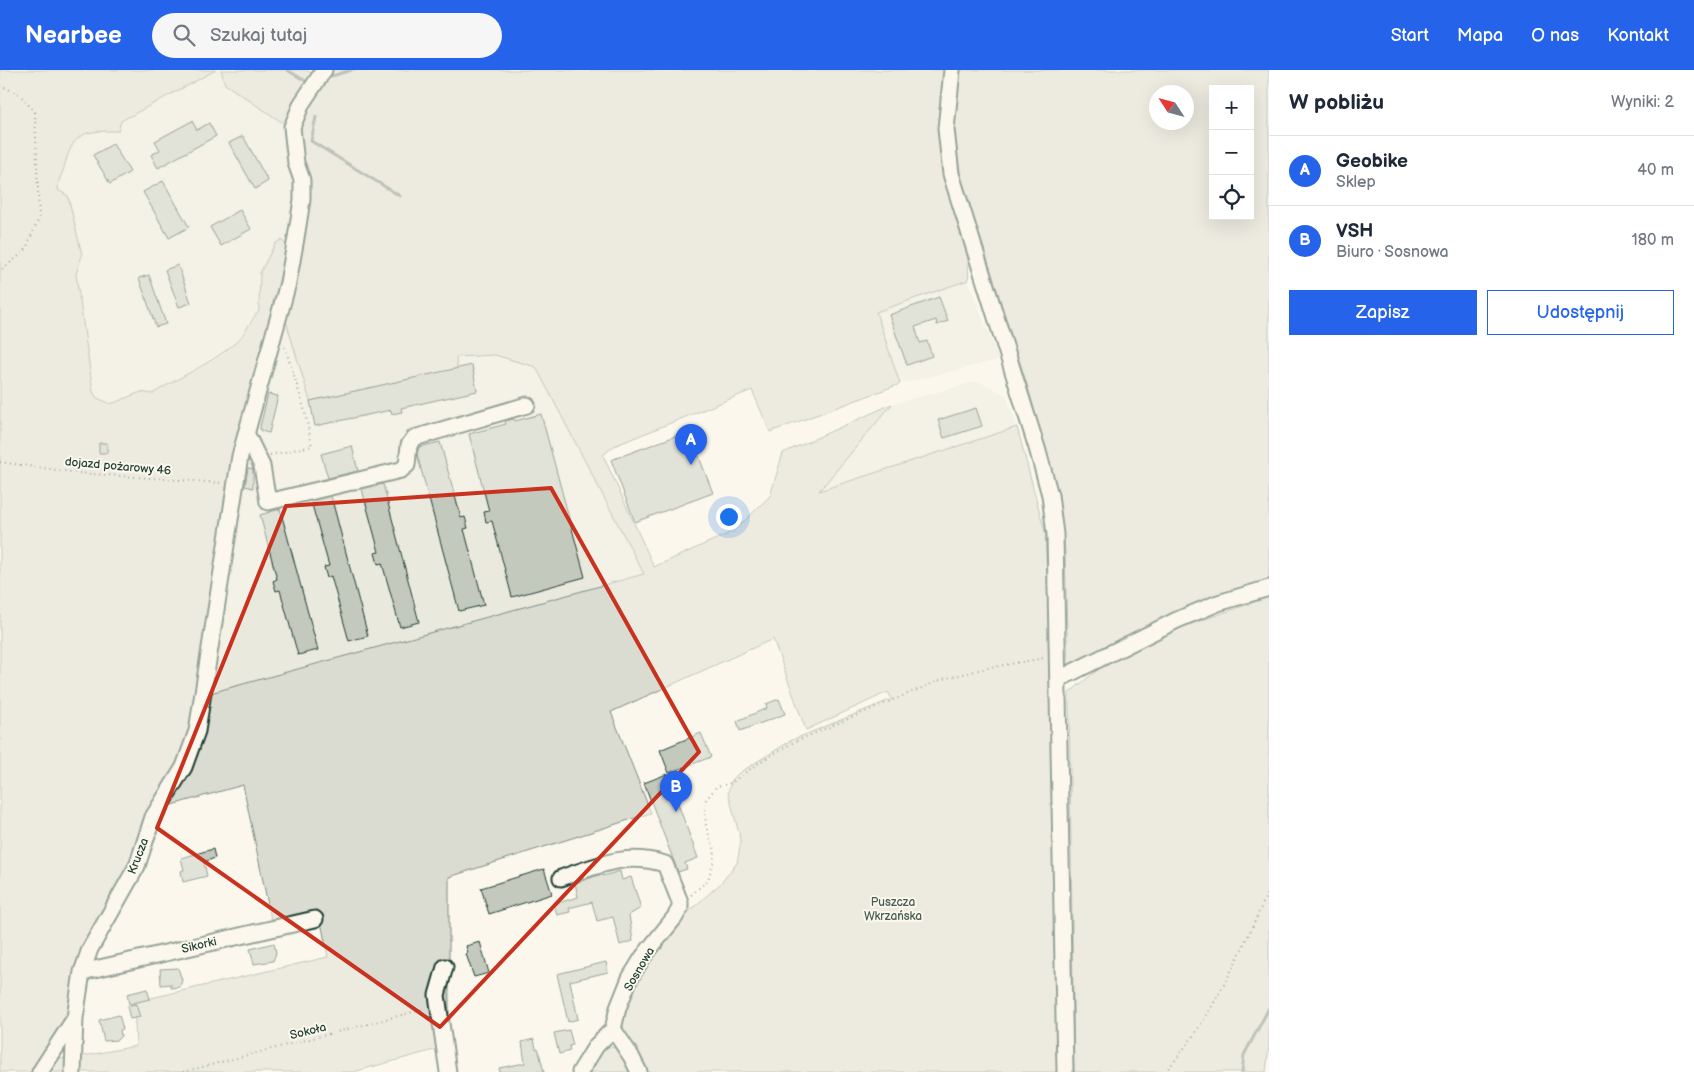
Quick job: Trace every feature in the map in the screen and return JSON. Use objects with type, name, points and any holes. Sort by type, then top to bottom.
[{"type":"street","name":"Krucza","points":[[73,1072],[75,1018],[82,972],[90,949],[99,930],[137,866],[153,816],[184,767],[197,731],[240,456],[288,283],[300,209],[302,180],[296,164],[292,126],[302,103],[324,70]]},
{"type":"street","points":[[952,70],[946,130],[952,174],[1050,495],[1056,551],[1059,657],[1065,1072]]},
{"type":"street","points":[[246,433],[262,466],[268,502],[401,470],[407,465],[409,445],[414,438],[527,405]]},
{"type":"street","points":[[1059,679],[1177,620],[1218,603],[1269,588]]},
{"type":"street","points":[[561,878],[616,860],[637,858],[665,864],[680,902]]},
{"type":"street","name":"Sosnowa","points":[[580,1072],[596,1046],[612,1029],[630,978],[643,957],[675,917],[680,908],[680,902]]},
{"type":"street","name":"Sikorki","points":[[82,972],[315,919]]},
{"type":"street","points":[[445,967],[437,995],[448,1072]]},
{"type":"street","name":"Krucza","points":[[40,1072],[75,1018]]},
{"type":"street","points":[[612,1029],[631,1056],[639,1072]]},
{"type":"path","points":[[0,84],[20,95],[34,112],[39,218],[25,251],[0,271]]},
{"type":"path","points":[[258,458],[312,446],[304,408],[283,342]]},
{"type":"path","name":"dojazd pożarowy 46","points":[[0,462],[78,473],[235,484]]},
{"type":"path","points":[[680,902],[708,880],[715,851],[706,827],[706,800],[716,787],[731,783],[760,762],[796,741],[943,679],[1020,661],[1059,657]]},
{"type":"path","points":[[1165,1072],[1180,1055],[1223,991],[1269,890]]},
{"type":"path","name":"Sokoła","points":[[183,1072],[438,1006]]},
{"type":"highlighted area","points":[[551,488],[699,752],[440,1027],[157,828],[286,506]]},
{"type":"shaded area","points":[[216,70],[221,70],[225,84],[289,127],[298,181],[288,246],[275,244],[260,273],[259,311],[249,320],[247,328],[235,343],[152,395],[125,397],[111,404],[97,398],[93,392],[76,274],[82,255],[58,190],[58,177],[65,167],[69,148],[81,135],[91,131],[118,131],[121,122]]},
{"type":"shaded area","points":[[968,280],[999,360],[900,384],[875,312]]},
{"type":"shaded area","points":[[285,318],[457,369],[455,357],[495,355],[536,367],[644,574],[210,693],[245,466]]},
{"type":"shaded area","points":[[978,381],[1006,395],[1017,427],[818,491],[892,404]]},
{"type":"green space","name":"Puszcza Wkrzańska","points":[[0,70],[216,70],[121,121],[118,131],[98,131],[83,135],[73,144],[69,153],[58,190],[68,196],[82,255],[76,274],[93,392],[97,398],[111,404],[141,392],[152,394],[205,364],[234,344],[242,336],[259,311],[260,273],[275,244],[281,240],[288,246],[235,452],[204,637],[203,695],[644,574],[536,367],[495,355],[456,357],[457,369],[310,401],[285,318],[300,156],[298,128],[305,110],[328,70],[945,70],[942,134],[945,165],[950,197],[968,259],[968,280],[876,312],[900,384],[770,432],[752,390],[614,446],[603,455],[654,567],[734,531],[770,496],[783,453],[892,404],[819,491],[1017,427],[1045,532],[1054,745],[1059,1072],[584,1072],[602,1046],[616,1048],[626,1037],[621,1019],[638,974],[676,923],[721,883],[737,863],[741,841],[728,792],[732,780],[739,773],[792,740],[892,699],[888,692],[806,730],[773,639],[611,712],[651,813],[449,877],[449,1046],[353,1072],[0,1072]],"holes":[[[243,785],[271,919],[319,912],[328,957],[134,1002],[136,1046],[68,1059],[48,1057],[75,1018],[99,930],[153,817],[168,806]]]},
{"type":"green space","points":[[221,70],[306,70],[315,75],[289,127],[225,84]]},
{"type":"green space","points":[[961,70],[1269,70],[1269,579],[1186,607],[1068,669],[1065,550],[1059,500],[1030,394],[961,177],[953,128]]},
{"type":"green space","points":[[1269,597],[1269,1046],[1266,1072],[1074,1072],[1069,693],[1100,668],[1177,629]]},
{"type":"building","points":[[192,121],[197,130],[209,123],[216,136],[158,168],[151,155],[160,150],[155,141]]},
{"type":"building","points":[[243,136],[268,181],[255,189],[229,143]]},
{"type":"building","points":[[113,144],[130,172],[110,184],[93,155]]},
{"type":"building","points":[[163,181],[189,227],[169,238],[143,192]]},
{"type":"building","points":[[240,210],[251,229],[221,246],[210,227]]},
{"type":"building","points":[[178,265],[191,303],[179,307],[165,270]]},
{"type":"building","points":[[149,275],[166,324],[156,327],[139,278]]},
{"type":"building","points":[[939,297],[948,321],[937,325],[936,320],[915,327],[920,343],[927,341],[932,356],[907,365],[889,315]]},
{"type":"building","points":[[472,365],[477,391],[401,408],[402,412],[392,414],[391,410],[315,426],[310,401]]},
{"type":"building","points":[[268,394],[278,396],[269,433],[261,431],[260,427]]},
{"type":"building","points":[[976,408],[982,426],[944,438],[938,420]]},
{"type":"building","points":[[541,414],[585,577],[512,597],[492,521],[486,522],[484,512],[489,511],[469,434],[506,424],[505,421],[514,419],[515,421]]},
{"type":"building","points":[[689,431],[713,493],[635,522],[611,460]]},
{"type":"building","points":[[440,442],[461,518],[465,517],[468,528],[464,529],[484,605],[459,611],[417,454],[419,447]]},
{"type":"building","points":[[99,443],[107,443],[107,453],[99,453]]},
{"type":"building","points":[[352,446],[358,471],[328,478],[321,454]]},
{"type":"building","points":[[248,468],[253,469],[253,488],[245,486]]},
{"type":"building","points":[[383,484],[419,622],[400,627],[382,563],[378,564],[375,553],[379,552],[362,489]]},
{"type":"building","points":[[331,496],[368,636],[349,641],[331,576],[327,578],[324,567],[329,566],[311,501]]},
{"type":"building","points":[[280,509],[318,650],[298,655],[280,590],[276,591],[273,581],[277,579],[260,515]]},
{"type":"building","points":[[779,699],[785,714],[740,731],[737,721],[767,708],[766,704]]},
{"type":"building","points":[[701,733],[711,757],[669,773],[660,750]]},
{"type":"building","points":[[667,774],[698,858],[685,863],[687,869],[678,872],[644,783]]},
{"type":"building","points":[[213,849],[215,858],[204,862],[207,876],[183,882],[181,871],[184,870],[181,858]]},
{"type":"building","points":[[544,869],[552,894],[489,914],[481,888]]},
{"type":"building","points":[[620,871],[622,880],[631,877],[641,908],[629,915],[633,941],[620,945],[613,917],[597,921],[592,902],[569,908],[570,912],[557,915],[554,904],[578,897],[575,883],[602,874],[603,876]]},
{"type":"building","points":[[480,942],[489,973],[474,977],[466,954],[468,953],[466,946]]},
{"type":"building","points":[[274,943],[276,953],[273,961],[254,964],[250,949]]},
{"type":"building","points":[[606,962],[608,972],[570,981],[578,1019],[568,1022],[557,974]]},
{"type":"building","points":[[178,968],[182,980],[180,987],[171,988],[171,984],[161,985],[160,969]]},
{"type":"building","points":[[147,989],[150,999],[129,1004],[127,994]]},
{"type":"building","points":[[136,1004],[140,1017],[130,1019],[127,1006]]},
{"type":"building","points":[[119,1015],[123,1029],[120,1030],[121,1036],[117,1040],[104,1041],[99,1020]]},
{"type":"building","points":[[569,1030],[573,1045],[569,1046],[570,1051],[559,1054],[554,1033]]},
{"type":"building","points":[[534,1039],[544,1072],[500,1072],[499,1068],[525,1063],[522,1042]]},
{"type":"waterway","points":[[287,70],[309,83]]},
{"type":"waterway","points":[[326,78],[351,70]]},
{"type":"waterway","points":[[316,117],[311,141],[400,196]]},
{"type":"waterway","points":[[1242,1072],[1244,1055],[1269,1008]]},
{"type":"place","name":"Geobike","points":[[691,465]]},
{"type":"place","name":"VSH","points":[[676,812]]}]
